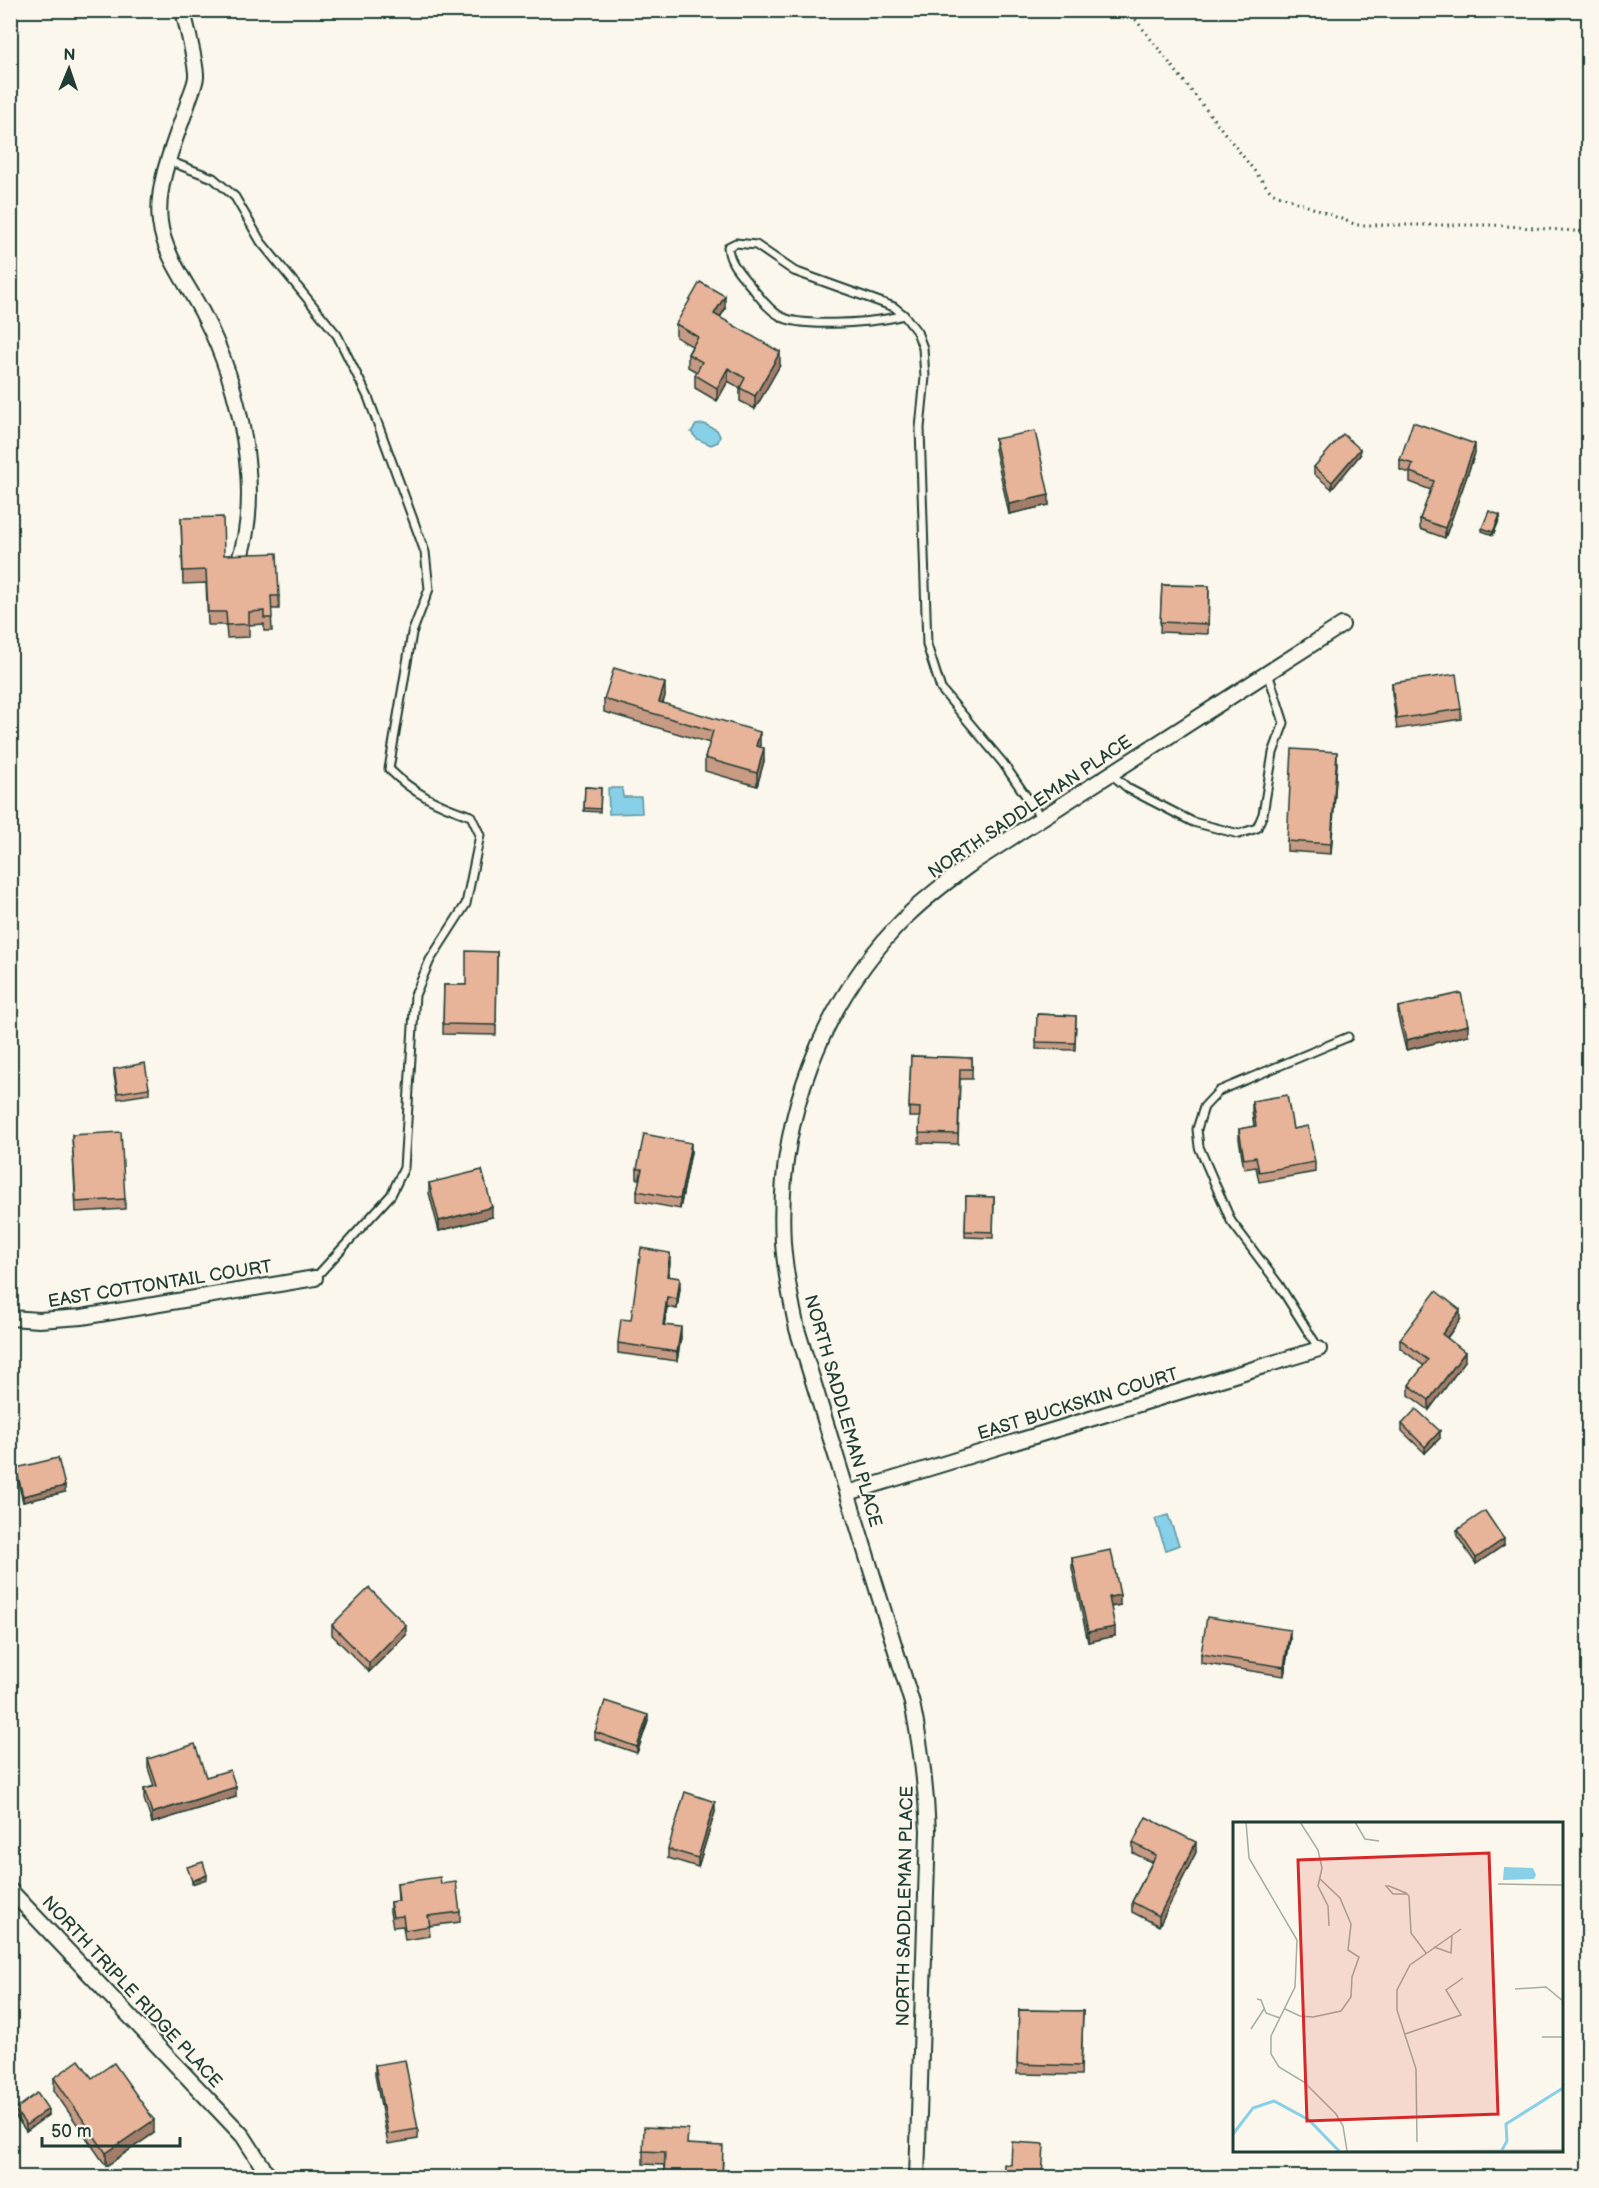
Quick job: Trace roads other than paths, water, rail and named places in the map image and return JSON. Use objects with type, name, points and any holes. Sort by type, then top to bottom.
[{"type":"street","points":[[183,10],[196,77],[169,161],[159,202],[160,223],[165,244],[205,316],[236,398],[244,440],[249,504],[244,546],[237,566]]},
{"type":"street","name":"NORTH SADDLEMAN PLACE","points":[[917,2178],[928,1831],[926,1788],[921,1745],[912,1703],[797,1329],[788,1287],[783,1245],[782,1202],[786,1159],[794,1117],[806,1076],[832,1017],[879,946],[908,915],[940,887],[1342,625]]},
{"type":"street","name":"EAST COTTONTAIL COURT","points":[[10,1318],[39,1320],[82,1317],[315,1278]]},
{"type":"street","name":"EAST BUCKSKIN COURT","points":[[848,1493],[1319,1349]]},
{"type":"street","name":"NORTH TRIPLE RIDGE PLACE","points":[[10,1890],[243,2136],[270,2178]]},
{"type":"lane","points":[[169,161],[213,178],[235,197],[261,243],[337,335],[368,397],[425,552],[429,589],[412,633],[389,769],[405,786],[440,806],[471,816],[480,835],[466,904],[429,960],[415,995],[404,1168],[391,1196],[315,1278]]},
{"type":"lane","points":[[904,315],[889,320],[825,323],[800,322],[781,317],[766,305],[739,272],[729,257],[728,248],[736,243],[756,245],[794,271],[894,307],[904,315],[917,332],[923,348],[925,377],[920,428],[927,645],[941,689],[1003,763],[1042,819]]},
{"type":"lane","points":[[1111,774],[1129,789],[1193,822],[1239,834],[1257,828],[1263,814],[1273,753],[1284,723],[1268,673]]},
{"type":"lane","points":[[1319,1349],[1279,1285],[1231,1221],[1199,1148],[1197,1129],[1204,1107],[1219,1091],[1348,1037]]},
{"type":"water","points":[[704,424],[717,430],[720,436],[718,442],[711,445],[697,439],[691,432],[696,425]]},
{"type":"water","points":[[608,788],[622,788],[623,797],[641,797],[642,813],[609,814]]},
{"type":"water","points":[[1168,1515],[1179,1545],[1166,1550],[1155,1519]]}]
